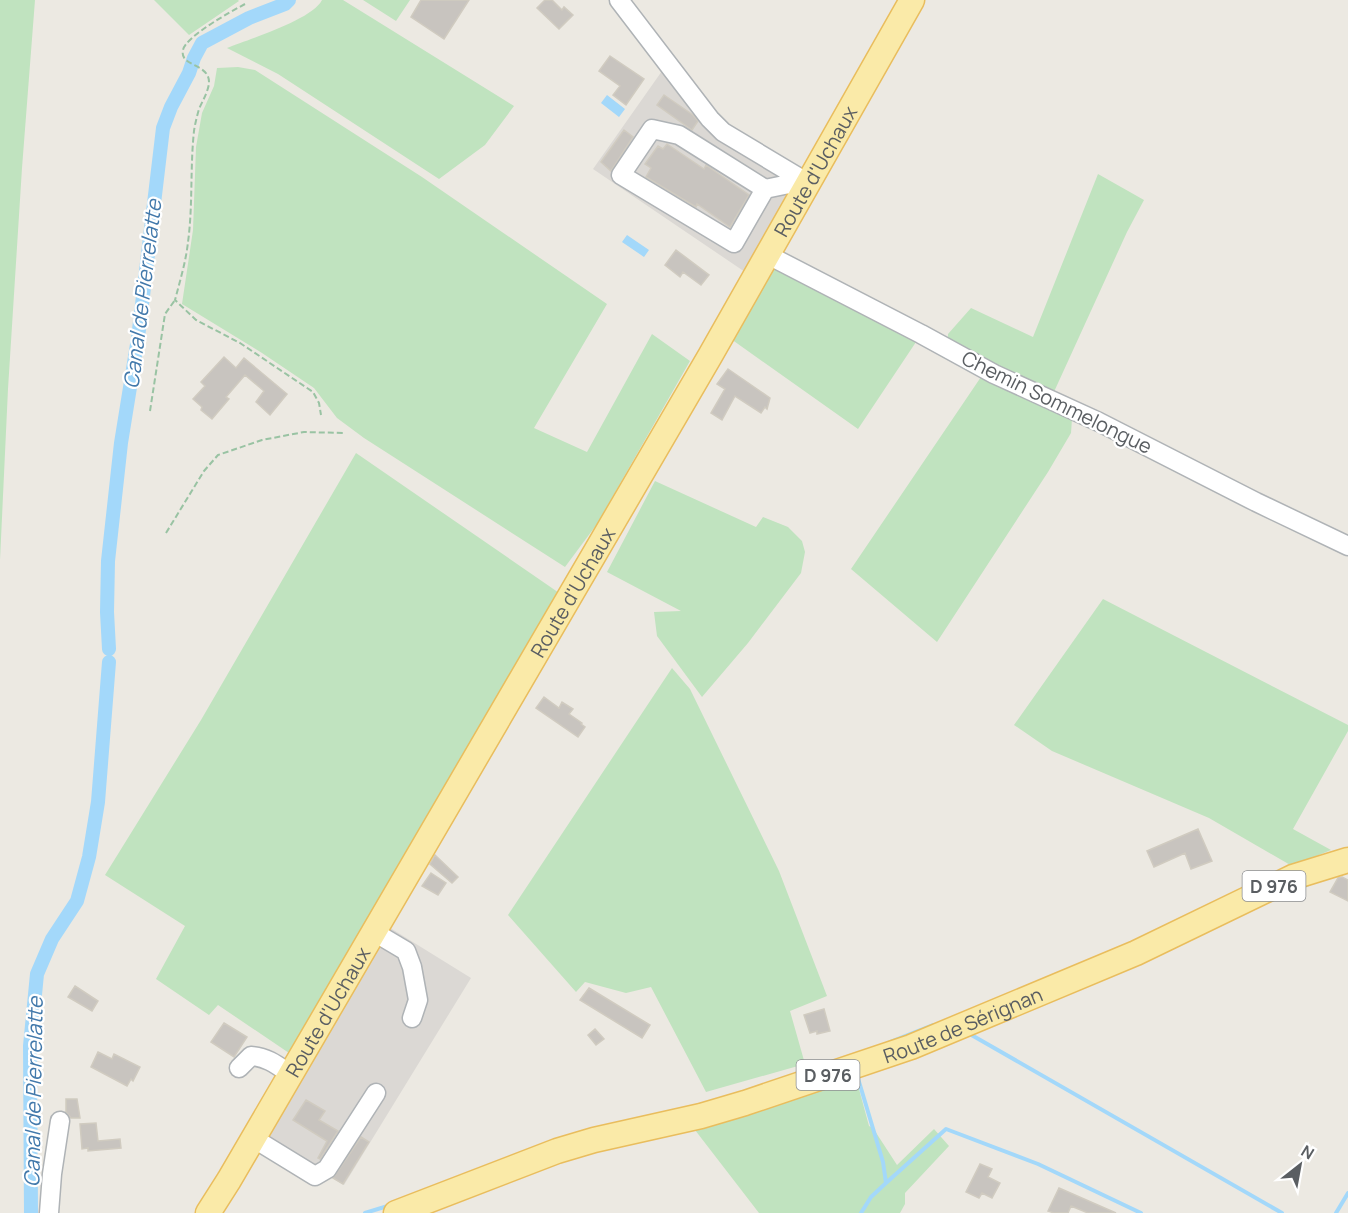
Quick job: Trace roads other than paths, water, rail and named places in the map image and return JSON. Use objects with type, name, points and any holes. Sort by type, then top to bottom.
[{"type":"main road","name":"Route d'Uchaux","points":[[208,1213],[576,587],[912,0]]},
{"type":"main road","name":"Route de Sérignan","points":[[396,1213],[558,1151],[594,1140],[734,1107],[910,1047],[1136,953],[1293,877],[1348,860]]},
{"type":"main road","name":"Route d'Uchaux","points":[[223,1213],[224,1196],[229,1180]]},
{"type":"street","points":[[620,0],[634,8],[697,102],[723,132],[798,177],[806,185]]},
{"type":"street","points":[[765,189],[734,243],[621,175],[652,129],[679,135],[765,189],[789,184],[806,185]]},
{"type":"street","name":"Chemin Sommelongue","points":[[768,255],[994,374],[1100,422],[1348,546]]},
{"type":"street","points":[[374,932],[406,951],[412,967],[418,1000],[412,1018]]},
{"type":"street","points":[[239,1068],[251,1056],[262,1057],[290,1074]]},
{"type":"street","points":[[253,1138],[315,1176],[327,1169],[376,1094]]},
{"type":"street","points":[[49,1213],[60,1121]]},
{"type":"water","points":[[607,95],[625,109],[619,117],[601,103]]},
{"type":"water","points":[[627,235],[649,250],[644,257],[622,242]]},
{"type":"waterway","name":"Canal de Pierrelatte","points":[[109,649],[108,561],[121,443],[138,338],[163,128],[202,43],[249,18],[285,4],[289,0]]},
{"type":"waterway","name":"Canal de Pierrelatte","points":[[31,1213],[30,1046],[37,974],[52,939],[77,901],[89,857],[98,802],[109,662]]},
{"type":"waterway","points":[[1278,898],[1309,884]]},
{"type":"waterway","points":[[890,1042],[933,1025]]},
{"type":"waterway","points":[[968,1033],[1282,1213]]},
{"type":"waterway","points":[[857,1075],[883,1162],[886,1183],[871,1197],[861,1213]]},
{"type":"waterway","points":[[886,1183],[946,1129],[1038,1164],[1141,1213]]},
{"type":"waterway","points":[[1336,1213],[1348,1193]]},
{"type":"waterway","points":[[365,1213],[391,1205]]}]
